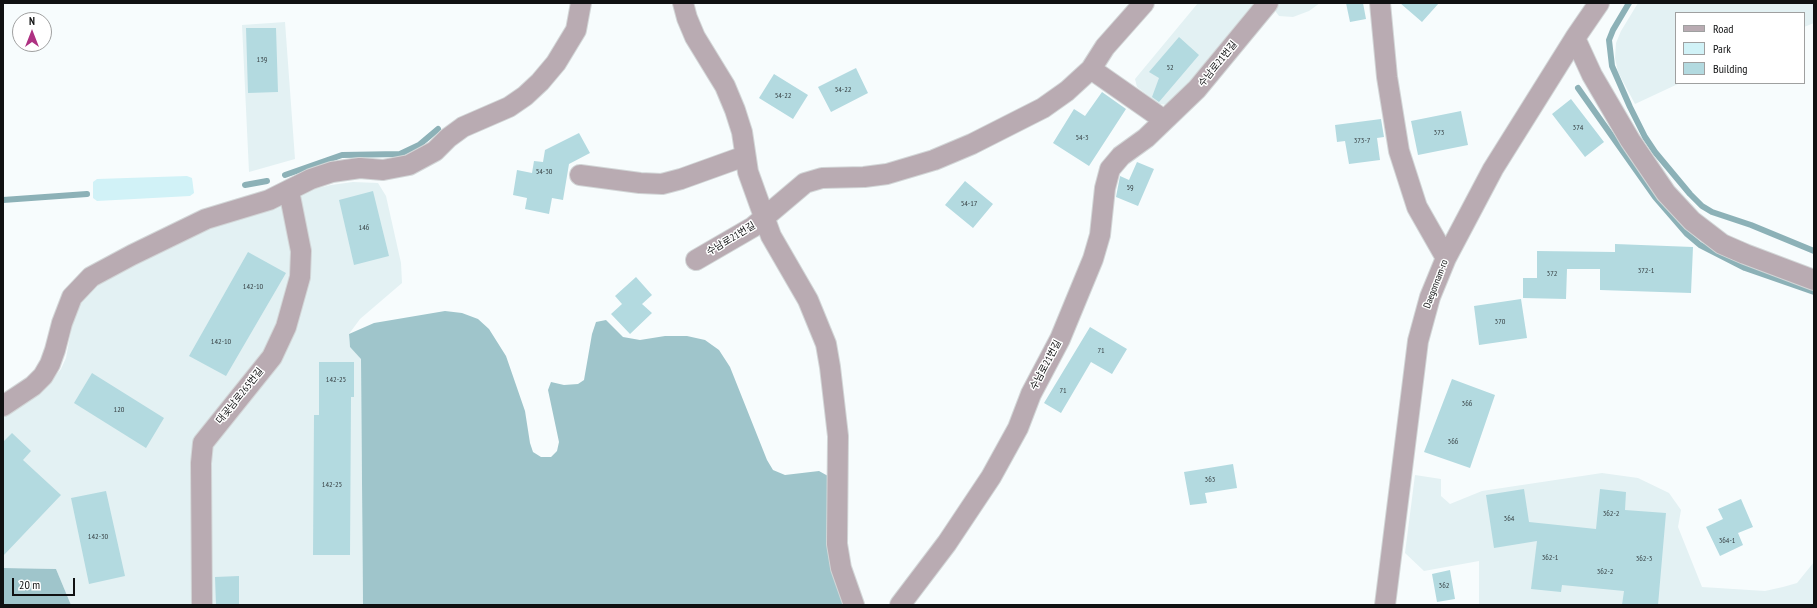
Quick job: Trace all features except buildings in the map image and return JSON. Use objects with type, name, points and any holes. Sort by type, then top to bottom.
[{"type":"street","points":[[3,406],[33,386],[43,376],[50,364],[64,316],[72,297],[91,277],[206,218],[269,200],[311,179],[332,172],[360,168],[383,170],[409,165],[435,151],[448,138],[463,127],[509,108],[525,96],[556,63],[576,30],[581,3]]},
{"type":"street","points":[[683,3],[687,18],[695,37],[725,86],[735,110],[742,132],[748,172],[771,236],[808,300],[826,344],[838,436],[837,544],[841,568],[854,605]]},
{"type":"street","name":"수남로21번길","points":[[696,260],[737,238],[764,218],[805,183],[822,178],[864,177],[887,174],[934,160],[972,144],[1043,108],[1067,92],[1091,69],[1105,47],[1144,3]]},
{"type":"street","name":"수남로21번길","points":[[900,605],[947,543],[991,477],[1018,428],[1031,394],[1060,339],[1093,259],[1100,234],[1105,188],[1110,169],[1121,156],[1146,138],[1197,89],[1268,3]]},
{"type":"street","points":[[1380,3],[1387,76],[1399,151],[1417,207],[1446,258]]},
{"type":"street","name":"Daegonnam-ro","points":[[1385,605],[1418,341],[1430,297],[1446,258],[1493,169],[1575,38],[1599,3]]},
{"type":"street","points":[[1575,38],[1592,75],[1622,127],[1666,193],[1692,221],[1704,232],[1728,246],[1814,280]]},
{"type":"street","points":[[1091,69],[1164,120]]},
{"type":"street","points":[[580,175],[640,183],[662,184],[681,179],[745,156]]},
{"type":"street","name":"대곶남로265번길","points":[[202,605],[201,463],[203,443],[272,357],[286,328],[300,277],[301,251],[289,191]]},
{"type":"shaded area","points":[[1198,3],[1257,3],[1193,84],[1170,105],[1159,104],[1137,87],[1135,79]]},
{"type":"shaded area","points":[[1276,3],[1320,3],[1309,11],[1293,17],[1279,16],[1273,8]]},
{"type":"shaded area","points":[[1638,3],[1814,3],[1814,23],[1805,27],[1805,12],[1675,12],[1675,84],[1678,84],[1635,104],[1618,72],[1615,58],[1616,43],[1621,31]]},
{"type":"shaded area","points":[[285,22],[295,159],[249,172],[242,25]]},
{"type":"shaded area","points":[[353,182],[378,183],[386,196],[401,263],[402,283],[360,319],[349,334],[350,347],[361,358],[363,605],[71,605],[56,569],[3,568],[3,415],[51,381],[61,369],[66,358],[74,314],[79,304],[89,291],[103,280],[188,233],[307,191],[331,185]]},
{"type":"shaded area","points":[[445,311],[462,313],[478,319],[489,329],[506,356],[525,411],[530,443],[533,452],[541,457],[551,457],[557,451],[559,442],[548,390],[551,382],[564,385],[578,384],[584,380],[592,334],[596,322],[606,320],[623,337],[640,340],[665,336],[687,336],[705,340],[719,350],[730,367],[767,460],[773,470],[785,475],[819,471],[828,476],[847,605],[363,605],[361,359],[350,347],[349,334],[374,323]]},
{"type":"shaded area","points":[[1602,473],[1638,478],[1669,493],[1681,510],[1678,527],[1702,587],[1765,591],[1783,587],[1797,583],[1814,562],[1814,605],[1479,605],[1479,561],[1424,571],[1405,553],[1415,475],[1441,479],[1441,496],[1450,504],[1482,491]]},
{"type":"shaded area","points":[[3,568],[56,569],[71,605],[3,605]]},
{"type":"green space","points":[[187,176],[192,178],[194,193],[190,196],[97,201],[93,198],[93,182],[97,179]]},
{"type":"waterway","points":[[1629,3],[1613,30],[1609,40],[1612,66],[1630,107],[1645,137],[1655,152],[1702,206],[1712,212],[1751,225],[1814,251]]},
{"type":"waterway","points":[[1578,88],[1655,197],[1687,234],[1700,245],[1745,268],[1814,292]]},
{"type":"waterway","points":[[285,175],[342,155],[400,154],[419,145],[438,129]]},
{"type":"waterway","points":[[245,185],[267,181]]},
{"type":"waterway","points":[[3,200],[87,194]]}]
